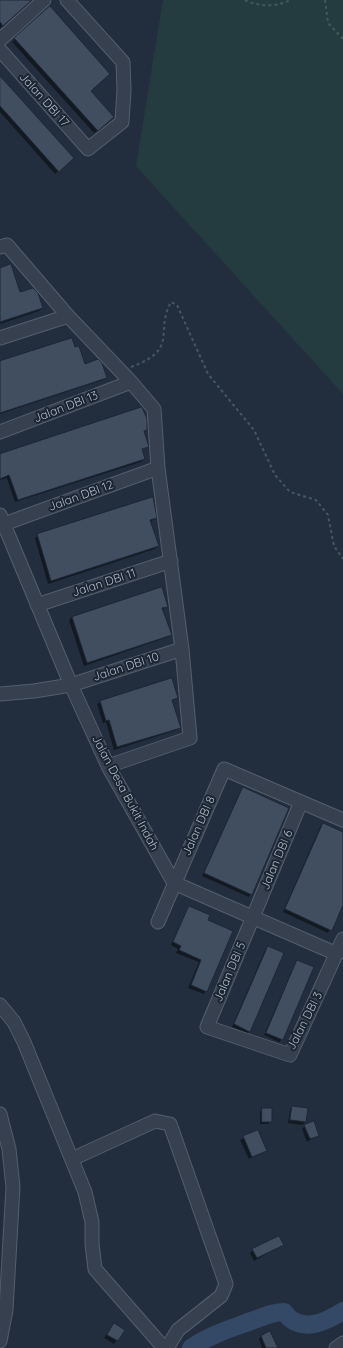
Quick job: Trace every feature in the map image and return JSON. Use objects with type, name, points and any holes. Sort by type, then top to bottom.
[{"type":"street","points":[[0,40],[44,0]]},
{"type":"street","name":"Jalan DBI 17","points":[[0,50],[88,149],[122,122],[124,90],[123,62],[67,0]]},
{"type":"street","points":[[3,246],[132,382],[154,409],[158,468],[182,649],[190,738],[108,766]]},
{"type":"street","points":[[0,338],[68,316]]},
{"type":"street","name":"Jalan DBI 13","points":[[0,432],[132,382]]},
{"type":"street","name":"Jalan DBI 12","points":[[2,520],[158,468]]},
{"type":"street","name":"Jalan Desa Bukit Indah","points":[[2,520],[71,685],[108,766],[174,883]]},
{"type":"street","name":"Jalan DBI 11","points":[[37,605],[171,561]]},
{"type":"street","name":"Jalan DBI 10","points":[[0,694],[34,691],[71,685],[182,649]]},
{"type":"street","name":"Jalan DBI 8","points":[[158,922],[224,769],[301,802]]},
{"type":"street","points":[[301,802],[343,820]]},
{"type":"street","name":"Jalan DBI 6","points":[[252,918],[301,802]]},
{"type":"street","points":[[174,883],[337,954],[343,939]]},
{"type":"street","name":"Jalan DBI 5","points":[[207,1027],[252,918]]},
{"type":"street","name":"Jalan DBI 3","points":[[207,1027],[290,1055],[337,954]]},
{"type":"street","points":[[0,1005],[14,1022],[24,1042],[85,1192],[92,1222],[92,1244],[95,1269],[165,1348],[178,1330],[221,1296],[226,1284],[170,1124],[155,1121],[72,1159]]},
{"type":"street","points":[[0,1114],[9,1149],[13,1187],[6,1303],[0,1341]]},
{"type":"street","points":[[336,1348],[343,1343]]},
{"type":"path","points":[[245,0],[273,6],[281,5],[290,0]]},
{"type":"path","points":[[325,0],[328,23],[343,38]]},
{"type":"path","points":[[121,371],[143,363],[160,350],[165,336],[167,310],[171,302],[177,305],[208,374],[254,430],[274,475],[290,492],[316,500],[328,515],[334,546],[343,559]]},
{"type":"green space","points":[[163,0],[343,0],[343,394],[136,166]]},
{"type":"building","points":[[0,0],[32,0],[3,26],[0,22]]},
{"type":"building","points":[[50,6],[110,74],[91,91],[114,117],[98,131],[14,38]]},
{"type":"building","points":[[0,76],[74,158],[59,172],[0,106]]},
{"type":"building","points":[[11,264],[20,292],[33,288],[38,293],[43,308],[0,322],[0,268]]},
{"type":"building","points":[[72,338],[75,347],[79,346],[85,364],[98,359],[102,363],[107,378],[0,413],[0,361]]},
{"type":"building","points":[[142,407],[147,419],[147,430],[144,431],[149,447],[142,449],[145,459],[18,500],[9,475],[0,479],[0,454]]},
{"type":"building","points":[[153,497],[157,518],[150,520],[159,546],[51,581],[37,534]]},
{"type":"building","points":[[162,587],[168,607],[162,608],[172,635],[87,663],[72,617]]},
{"type":"building","points":[[172,678],[178,698],[172,700],[181,728],[117,747],[109,720],[106,721],[100,701]]},
{"type":"building","points":[[243,787],[289,808],[252,895],[204,873]]},
{"type":"building","points":[[323,823],[343,832],[343,905],[332,931],[285,909]]},
{"type":"building","points":[[189,906],[210,915],[208,920],[233,931],[207,992],[191,985],[201,960],[179,950],[181,946],[173,942]]},
{"type":"building","points":[[268,946],[284,953],[250,1032],[234,1024]]},
{"type":"building","points":[[297,960],[314,967],[283,1040],[266,1033]]},
{"type":"building","points":[[292,1106],[308,1108],[306,1122],[290,1120]]},
{"type":"building","points":[[262,1108],[272,1108],[272,1122],[262,1122]]},
{"type":"building","points":[[314,1121],[319,1136],[310,1139],[304,1125]]},
{"type":"building","points":[[258,1130],[267,1151],[252,1157],[243,1136]]},
{"type":"building","points":[[279,1236],[284,1245],[257,1258],[252,1249]]},
{"type":"building","points":[[114,1323],[125,1330],[118,1341],[107,1335]]},
{"type":"building","points":[[270,1331],[278,1348],[266,1348],[261,1336]]},
{"type":"waterway","points":[[191,1348],[205,1339],[271,1314],[284,1312],[290,1319],[305,1325],[320,1322],[343,1311]]}]
